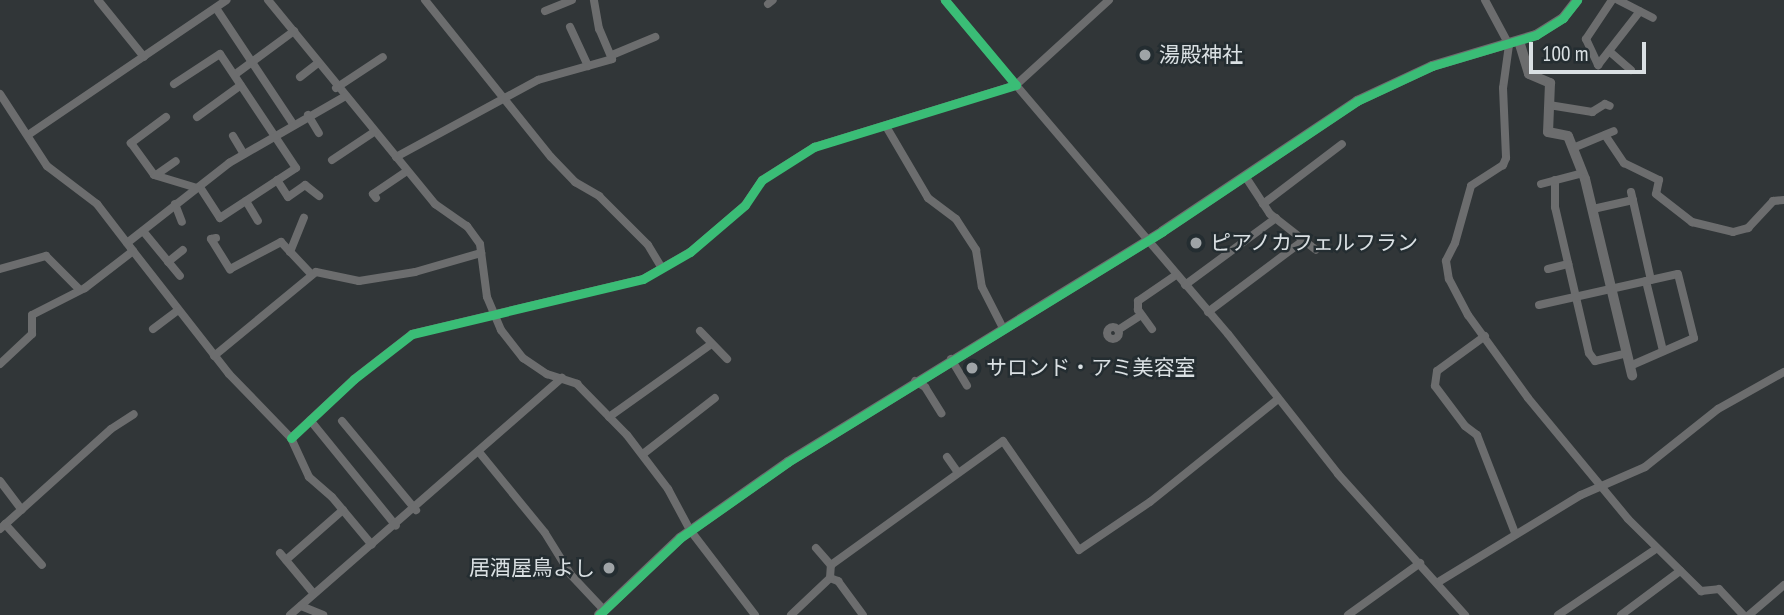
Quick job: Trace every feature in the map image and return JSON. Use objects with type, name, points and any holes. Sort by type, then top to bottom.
[{"type":"street","points":[[98,0],[144,57]]},
{"type":"street","points":[[28,135],[227,0]]},
{"type":"street","points":[[268,0],[336,88],[435,204],[467,226],[481,253],[487,297],[501,330],[523,358],[577,384],[643,454],[690,530],[755,615]]},
{"type":"street","points":[[425,0],[566,173],[589,186],[648,246],[662,268]]},
{"type":"street","points":[[545,11],[556,3],[572,0]]},
{"type":"street","points":[[594,0],[599,29],[612,55]]},
{"type":"street","points":[[944,0],[1208,312],[1338,474],[1440,582],[1465,615]]},
{"type":"street","points":[[291,438],[412,334],[586,290],[624,286],[662,268],[722,226],[775,170],[814,147],[887,128],[1016,85],[1109,0]]},
{"type":"street","points":[[1485,0],[1514,43],[1529,74],[1550,83],[1548,132],[1568,136],[1583,173],[1612,289],[1631,370],[1663,351],[1694,338],[1678,274],[1612,289],[1576,296],[1539,305]]},
{"type":"street","points":[[479,452],[545,533],[571,575],[601,612],[690,530],[915,381],[1147,241],[1357,101],[1432,66],[1514,43],[1550,28],[1577,0]]},
{"type":"street","points":[[1612,0],[1587,38],[1598,65],[1640,11]]},
{"type":"street","points":[[1618,0],[1653,18]]},
{"type":"street","points":[[216,8],[293,124]]},
{"type":"street","points":[[570,27],[588,66]]},
{"type":"street","points":[[237,73],[294,32]]},
{"type":"street","points":[[396,157],[505,101],[538,80],[588,66],[655,37]]},
{"type":"street","points":[[1514,43],[1503,88],[1506,158],[1503,165],[1471,186],[1455,243],[1446,261],[1455,292],[1528,398],[1573,448],[1599,486],[1656,549],[1701,591],[1725,592],[1743,615]]},
{"type":"street","points":[[1609,51],[1631,70]]},
{"type":"street","points":[[166,117],[128,146],[156,175],[198,188],[220,218],[296,168],[220,54],[174,85]]},
{"type":"street","points":[[336,88],[367,63],[383,57]]},
{"type":"street","points":[[300,77],[317,63]]},
{"type":"street","points":[[197,117],[241,85]]},
{"type":"street","points":[[0,94],[47,166],[97,204],[214,356],[291,438],[309,477],[343,510],[372,545]]},
{"type":"street","points":[[128,243],[175,204],[244,155],[307,115],[344,97]]},
{"type":"street","points":[[1549,104],[1592,112],[1605,104],[1610,106]]},
{"type":"street","points":[[307,115],[319,132]]},
{"type":"street","points":[[887,128],[928,198],[956,219],[976,250],[982,287],[1003,328]]},
{"type":"street","points":[[332,160],[374,132]]},
{"type":"street","points":[[1573,148],[1609,133],[1624,163],[1659,180],[1656,194],[1683,221],[1716,233],[1748,228],[1773,201],[1784,200],[1784,206]]},
{"type":"street","points":[[233,136],[244,155]]},
{"type":"street","points":[[1263,204],[1342,144]]},
{"type":"street","points":[[156,175],[176,161]]},
{"type":"street","points":[[376,198],[373,194],[407,171]]},
{"type":"street","points":[[1541,184],[1583,173]]},
{"type":"street","points":[[1245,176],[1263,204],[1276,218],[1315,250]]},
{"type":"street","points":[[277,180],[288,197],[305,185],[319,196]]},
{"type":"street","points":[[1555,180],[1555,206],[1576,296],[1595,360],[1627,354]]},
{"type":"street","points":[[1592,209],[1632,196],[1663,351]]},
{"type":"street","points":[[246,201],[258,221]]},
{"type":"street","points":[[175,204],[182,222]]},
{"type":"street","points":[[290,252],[303,218]]},
{"type":"street","points":[[1185,285],[1276,218]]},
{"type":"street","points":[[143,231],[180,276]]},
{"type":"street","points":[[216,238],[211,239],[230,269],[281,242],[312,275],[359,281],[415,272],[481,253]]},
{"type":"street","points":[[1208,312],[1304,240]]},
{"type":"street","points":[[168,262],[183,250]]},
{"type":"street","points":[[0,363],[32,334],[32,315],[78,288],[85,288],[133,251]]},
{"type":"street","points":[[0,270],[46,256],[53,258],[78,288]]},
{"type":"street","points":[[1548,269],[1568,264]]},
{"type":"street","points":[[214,356],[312,275]]},
{"type":"street","points":[[1152,328],[1141,315],[1139,301],[1176,275]]},
{"type":"street","points":[[153,329],[178,310]]},
{"type":"street","points":[[1118,330],[1141,315]]},
{"type":"street","points":[[700,331],[710,345],[727,359]]},
{"type":"street","points":[[1485,336],[1437,371],[1435,386],[1465,426],[1477,435],[1515,533]]},
{"type":"street","points":[[609,417],[710,345]]},
{"type":"street","points":[[951,359],[967,386]]},
{"type":"street","points":[[1440,582],[1515,533],[1599,486],[1645,467],[1718,409],[1784,372]]},
{"type":"street","points":[[290,615],[416,510],[562,378]]},
{"type":"street","points":[[915,381],[925,387],[941,413]]},
{"type":"street","points":[[643,454],[715,398]]},
{"type":"street","points":[[831,565],[1003,440],[1079,550],[1150,502],[1278,400]]},
{"type":"street","points":[[41,565],[3,526],[134,414]]},
{"type":"street","points":[[310,420],[396,526]]},
{"type":"street","points":[[342,421],[416,510]]},
{"type":"street","points":[[947,457],[958,473]]},
{"type":"street","points":[[0,481],[22,510]]},
{"type":"street","points":[[314,594],[283,556],[343,510]]},
{"type":"street","points":[[791,615],[830,578],[831,565],[816,548]]},
{"type":"street","points":[[1558,615],[1656,549]]},
{"type":"street","points":[[1348,615],[1420,563]]},
{"type":"street","points":[[1621,615],[1680,571]]},
{"type":"street","points":[[830,578],[838,581],[863,615]]},
{"type":"street","points":[[1749,615],[1784,584]]},
{"type":"street","points":[[301,606],[323,615]]},
{"type":"cycle path","points":[[291,438],[354,379],[412,334],[643,279],[690,252],[745,205],[762,180],[814,147],[1016,85],[945,0]]},
{"type":"cycle path","points":[[599,615],[680,538],[788,462],[1163,231],[1357,101],[1432,66],[1536,35],[1563,18],[1577,0]]},
{"type":"place","name":"湯殿神社","points":[[1145,55]]},
{"type":"place","name":"ピアノカフェルフラン","points":[[1196,243]]},
{"type":"place","name":"サロンド・アミ美容室","points":[[972,368]]},
{"type":"place","name":"居酒屋鳥よし","points":[[609,568]]}]
